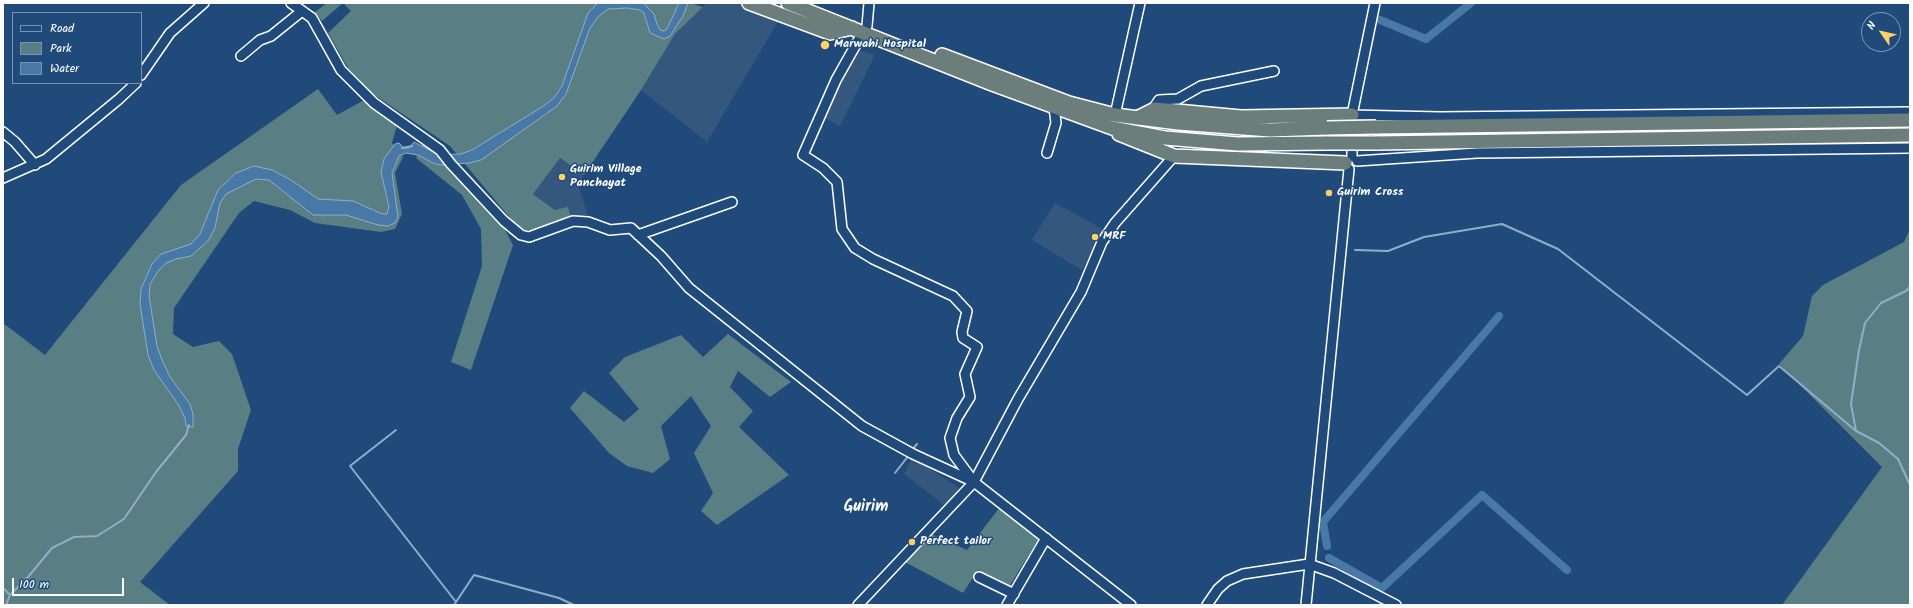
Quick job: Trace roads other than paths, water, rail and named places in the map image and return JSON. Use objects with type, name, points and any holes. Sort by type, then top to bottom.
[{"type":"highway","points":[[749,3],[830,33],[861,29]]},
{"type":"highway","points":[[788,3],[1069,103],[1115,115],[1178,123],[1270,130],[1376,127],[1910,120]]},
{"type":"highway","points":[[810,3],[861,29],[1054,107],[1112,128],[1165,138],[1238,144],[1910,135]]},
{"type":"highway","points":[[1137,118],[1153,109],[1241,117],[1352,115]]},
{"type":"highway","points":[[1112,128],[1121,136],[1174,156],[1351,162]]},
{"type":"street","points":[[142,74],[170,33],[204,3]]},
{"type":"street","points":[[291,3],[312,18],[341,70],[374,103],[440,150],[451,164],[504,221],[521,235],[529,237],[573,221],[588,222],[610,230],[631,228],[661,256],[689,288],[862,426],[913,454],[974,482],[1132,605]]},
{"type":"street","points":[[869,3],[861,29],[836,80],[803,155],[823,168],[837,182],[842,229],[855,248],[873,259],[953,296],[967,311],[962,332],[963,338],[977,347],[965,374],[970,397],[957,418],[950,438],[954,455],[974,482]]},
{"type":"street","points":[[1115,115],[1140,3]]},
{"type":"street","points":[[1306,605],[1351,162],[1352,115],[1375,3]]},
{"type":"street","points":[[241,56],[260,40],[271,36],[302,11]]},
{"type":"street","points":[[1153,109],[1159,100],[1178,99],[1201,86],[1274,71]]},
{"type":"street","points":[[3,178],[35,166],[46,159],[135,84]]},
{"type":"street","points":[[1046,153],[1056,123],[1054,107]]},
{"type":"street","points":[[1352,115],[1440,117],[1910,112]]},
{"type":"street","points":[[3,132],[15,142],[35,166]]},
{"type":"street","points":[[1351,162],[1477,153],[1910,148]]},
{"type":"street","points":[[858,605],[974,482],[1018,399],[1081,292],[1102,242],[1116,223],[1174,156]]},
{"type":"street","points":[[638,235],[732,202]]},
{"type":"street","points":[[1007,605],[1046,538]]},
{"type":"street","points":[[1207,605],[1218,589],[1227,580],[1243,574],[1309,564],[1334,573],[1396,605]]},
{"type":"street","points":[[979,577],[1014,594]]},
{"type":"water","points":[[598,3],[643,3],[654,14],[660,30],[664,31],[667,29],[679,3],[688,3],[683,16],[670,36],[664,39],[650,33],[644,13],[640,10],[627,8],[608,9],[598,17],[590,28],[566,94],[557,106],[481,160],[469,163],[443,165],[435,164],[418,155],[406,153],[399,156],[392,173],[398,217],[395,223],[388,226],[378,225],[346,215],[313,215],[269,180],[256,179],[226,194],[220,203],[215,228],[208,241],[191,256],[166,263],[159,270],[150,284],[149,296],[157,346],[170,377],[190,404],[193,414],[193,427],[186,426],[185,418],[178,404],[154,370],[148,355],[140,304],[141,289],[152,264],[161,254],[191,244],[200,234],[218,190],[236,173],[254,166],[272,170],[291,180],[318,199],[353,201],[382,214],[387,214],[389,207],[381,172],[384,159],[395,144],[399,143],[404,148],[409,148],[414,142],[439,155],[461,154],[472,150],[542,107],[554,98],[562,86],[588,13]]},
{"type":"waterway","points":[[1380,20],[1426,39],[1471,3]]},
{"type":"waterway","points":[[402,148],[412,146]]},
{"type":"waterway","points":[[1355,250],[1388,251],[1424,237],[1502,224],[1558,249],[1747,395],[1779,366],[1856,431]]},
{"type":"waterway","points":[[1910,287],[1906,291],[1881,303],[1865,323],[1859,350],[1851,404],[1856,431],[1879,443],[1898,459],[1910,485]]},
{"type":"waterway","points":[[1327,546],[1323,522],[1499,316]]},
{"type":"waterway","points":[[6,605],[10,595],[28,577],[52,548],[74,537],[97,536],[124,519],[156,472],[186,435],[189,425]]},
{"type":"waterway","points":[[396,430],[350,466],[456,602]]},
{"type":"waterway","points":[[912,450],[917,444]]},
{"type":"waterway","points":[[895,473],[909,455]]},
{"type":"waterway","points":[[1329,558],[1382,588],[1482,495],[1567,570]]},
{"type":"waterway","points":[[454,605],[474,575],[559,598],[574,605]]},
{"type":"waterway","points":[[3,588],[10,595]]},
{"type":"place","name":"Marwahi Hospital","points":[[825,45]]},
{"type":"place","name":"Guirim Village Panchayat","points":[[562,177]]},
{"type":"place","name":"Guirim Cross","points":[[1329,193]]},
{"type":"place","name":"MRF","points":[[1095,237]]},
{"type":"place","name":"Perfect tailor","points":[[912,542]]},
{"type":"district","name":"Guirim","points":[[866,508]]}]
